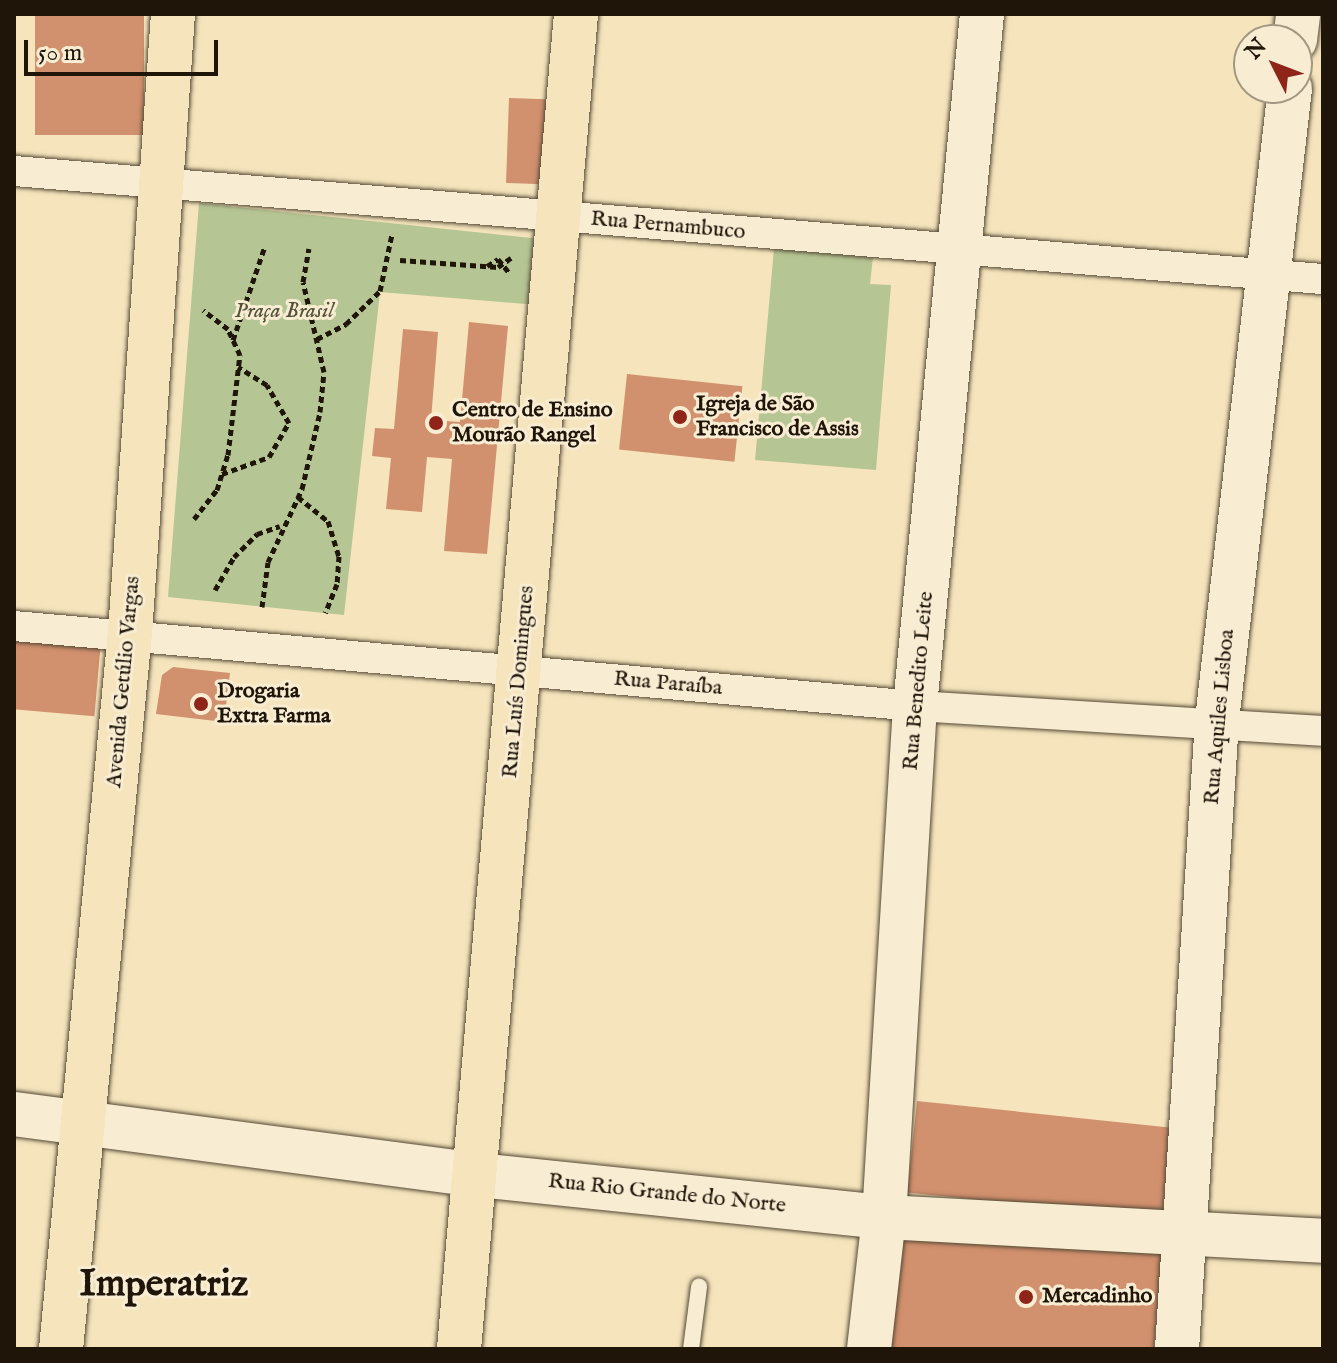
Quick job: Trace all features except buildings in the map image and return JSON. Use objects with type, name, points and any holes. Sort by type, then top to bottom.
[{"type":"main road","name":"Avenida Getúlio Vargas","points":[[61,1349],[130,633],[158,180],[173,14]]},
{"type":"main road","name":"Rua Luís Domingues","points":[[459,1349],[477,1175],[576,14]]},
{"type":"street","name":"Rua Benedito Leite","points":[[869,1349],[884,1217],[915,706],[962,251],[982,14]]},
{"type":"street","name":"Rua Aquiles Lisboa","points":[[1177,1349],[1217,720],[1271,276],[1288,104]]},
{"type":"street","name":"Rua Pernambuco","points":[[14,171],[158,180],[557,217],[1323,279]]},
{"type":"street","name":"Rua Paraíba","points":[[14,626],[130,633],[520,672],[915,706],[1217,720],[1323,731]]},
{"type":"street","name":"Rua Rio Grande do Norte","points":[[14,1114],[477,1175],[884,1217],[1323,1241]]},
{"type":"lane","points":[[691,1349],[699,1287]]},
{"type":"path","points":[[317,339],[346,324],[380,291],[392,234]]},
{"type":"path","points":[[194,519],[222,474],[238,367],[233,341],[265,246]]},
{"type":"path","points":[[262,607],[268,562],[281,526],[298,497],[320,412],[324,372],[304,293],[309,249]]},
{"type":"path","points":[[400,260],[486,267],[502,264],[511,258]]},
{"type":"path","points":[[502,264],[510,274]]},
{"type":"path","points":[[203,310],[233,341]]},
{"type":"path","points":[[222,474],[269,457],[289,423],[267,385],[238,367]]},
{"type":"path","points":[[298,497],[328,521],[339,556],[337,584],[325,613]]},
{"type":"path","points":[[215,590],[241,549],[281,526]]},
{"type":"green space","name":"Praça Brasil","points":[[199,203],[541,239],[537,305],[380,292],[344,615],[168,597]]},
{"type":"green space","points":[[774,249],[873,257],[870,284],[891,285],[876,470],[755,460]]},
{"type":"place","name":"Igreja de São Francisco de Assis","points":[[680,417]]},
{"type":"place","name":"Centro de Ensino Mourão Rangel","points":[[436,423]]},
{"type":"place","name":"Drogaria Extra Farma","points":[[201,704]]},
{"type":"place","name":"Mercadinho","points":[[1026,1297]]},
{"type":"district","name":"Imperatriz","points":[[164,1286]]}]
